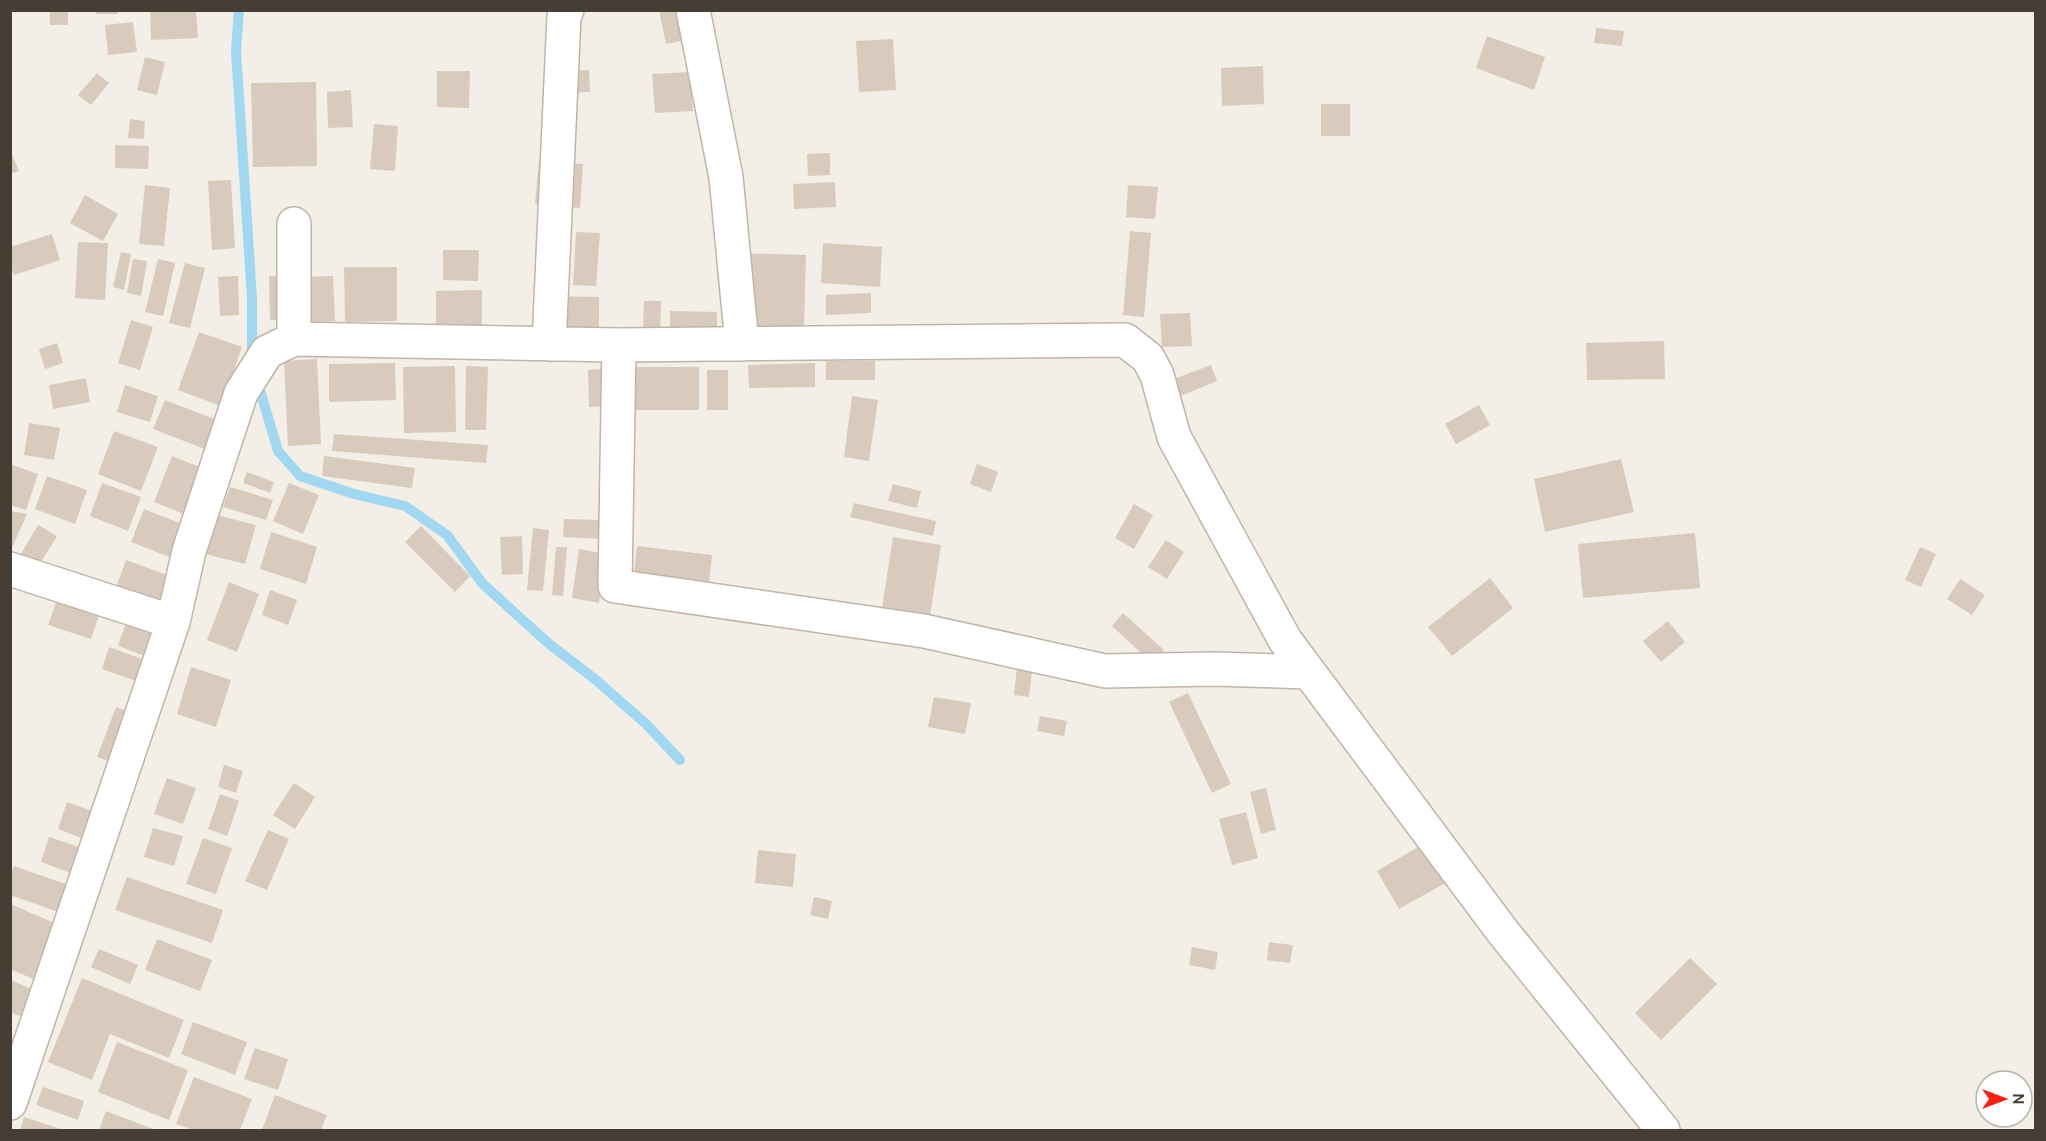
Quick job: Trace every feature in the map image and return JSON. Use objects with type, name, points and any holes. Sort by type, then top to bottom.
[{"type":"street","points":[[549,344],[564,16],[567,10]]},
{"type":"street","points":[[693,10],[726,177],[742,344]]},
{"type":"street","points":[[10,1103],[173,622],[189,551],[241,393],[280,345],[294,224]]},
{"type":"street","points":[[280,345],[619,345],[1125,340],[1148,358],[1157,375],[1174,437],[1286,640],[1503,932],[1663,1131]]},
{"type":"street","points":[[619,345],[615,586],[924,631],[1104,670],[1214,669],[1309,672]]},
{"type":"street","points":[[10,569],[173,622]]},
{"type":"building","points":[[50,10],[68,10],[68,25],[50,25]]},
{"type":"building","points":[[96,10],[118,10],[118,14],[96,14]]},
{"type":"building","points":[[150,10],[196,10],[198,38],[151,40]]},
{"type":"building","points":[[659,10],[679,10],[685,40],[666,44]]},
{"type":"building","points":[[133,22],[137,52],[108,55],[105,25]]},
{"type":"building","points":[[1596,28],[1624,31],[1622,46],[1594,43]]},
{"type":"building","points":[[1487,36],[1545,57],[1534,90],[1476,68]]},
{"type":"building","points":[[893,39],[896,90],[859,92],[856,41]]},
{"type":"building","points":[[145,57],[165,62],[157,95],[137,90]]},
{"type":"building","points":[[1263,66],[1264,104],[1222,106],[1221,68]]},
{"type":"building","points":[[589,70],[590,92],[568,93],[567,71]]},
{"type":"building","points":[[437,71],[470,71],[469,108],[437,107]]},
{"type":"building","points":[[690,72],[693,111],[655,113],[652,74]]},
{"type":"building","points":[[97,73],[109,83],[91,105],[78,95]]},
{"type":"building","points":[[316,82],[317,166],[253,167],[251,83]]},
{"type":"building","points":[[351,90],[353,127],[328,128],[327,92]]},
{"type":"building","points":[[1321,104],[1350,104],[1350,136],[1321,136]]},
{"type":"building","points":[[130,119],[145,121],[144,139],[128,138]]},
{"type":"building","points":[[374,124],[398,126],[395,171],[370,169]]},
{"type":"building","points":[[115,145],[149,146],[148,169],[115,168]]},
{"type":"building","points":[[10,149],[19,171],[10,174]]},
{"type":"building","points":[[830,153],[830,175],[808,176],[807,154]]},
{"type":"building","points":[[539,161],[583,164],[580,208],[535,204]]},
{"type":"building","points":[[231,180],[235,248],[212,250],[208,181]]},
{"type":"building","points":[[835,182],[836,207],[794,209],[793,184]]},
{"type":"building","points":[[145,185],[170,188],[164,246],[139,244]]},
{"type":"building","points":[[1128,185],[1158,187],[1155,219],[1126,217]]},
{"type":"building","points":[[85,195],[118,214],[103,241],[70,223]]},
{"type":"building","points":[[1130,231],[1151,233],[1144,317],[1123,315]]},
{"type":"building","points":[[576,232],[600,233],[596,286],[573,285]]},
{"type":"building","points":[[52,234],[60,260],[14,275],[10,264],[10,247]]},
{"type":"building","points":[[78,242],[108,243],[105,300],[75,298]]},
{"type":"building","points":[[823,243],[882,247],[880,287],[821,283]]},
{"type":"building","points":[[443,250],[479,250],[478,281],[443,280]]},
{"type":"building","points":[[121,252],[131,254],[124,290],[113,287]]},
{"type":"building","points":[[730,253],[806,255],[804,328],[728,326]]},
{"type":"building","points":[[133,259],[147,261],[141,296],[127,293]]},
{"type":"building","points":[[158,259],[175,263],[163,316],[145,312]]},
{"type":"building","points":[[185,263],[205,268],[190,328],[169,323]]},
{"type":"building","points":[[344,267],[397,267],[397,321],[345,322]]},
{"type":"building","points":[[288,275],[289,320],[270,320],[269,276]]},
{"type":"building","points":[[238,276],[239,315],[220,316],[218,277]]},
{"type":"building","points":[[333,276],[335,321],[303,322],[302,277]]},
{"type":"building","points":[[482,290],[482,331],[436,331],[436,291]]},
{"type":"building","points":[[871,293],[871,313],[826,315],[826,295]]},
{"type":"building","points":[[546,296],[599,297],[599,333],[545,333]]},
{"type":"building","points":[[644,301],[661,301],[660,331],[643,331]]},
{"type":"building","points":[[670,311],[717,312],[717,333],[670,332]]},
{"type":"building","points":[[1190,313],[1192,346],[1162,347],[1160,314]]},
{"type":"building","points":[[131,320],[153,327],[140,370],[118,363]]},
{"type":"building","points":[[199,332],[242,347],[221,406],[178,390]]},
{"type":"building","points":[[1664,341],[1665,379],[1587,380],[1586,343]]},
{"type":"building","points":[[57,343],[63,363],[45,369],[39,349]]},
{"type":"building","points":[[317,359],[321,444],[288,446],[284,361]]},
{"type":"building","points":[[826,361],[875,361],[875,380],[826,380]]},
{"type":"building","points":[[395,363],[396,400],[329,402],[329,364]]},
{"type":"building","points":[[815,363],[815,387],[749,388],[748,365]]},
{"type":"building","points":[[1211,365],[1217,381],[1178,397],[1171,380]]},
{"type":"building","points":[[455,366],[456,432],[404,433],[403,367]]},
{"type":"building","points":[[466,366],[488,367],[486,430],[465,430]]},
{"type":"building","points":[[633,367],[699,367],[699,410],[633,410]]},
{"type":"building","points":[[603,369],[606,406],[589,407],[588,370]]},
{"type":"building","points":[[707,370],[728,370],[728,410],[707,410]]},
{"type":"building","points":[[86,378],[90,402],[53,409],[49,385]]},
{"type":"building","points":[[125,385],[158,396],[150,422],[117,412]]},
{"type":"building","points":[[852,396],[878,400],[869,461],[844,457]]},
{"type":"building","points":[[165,400],[222,422],[210,451],[153,429]]},
{"type":"building","points":[[1479,405],[1490,425],[1456,444],[1445,424]]},
{"type":"building","points":[[29,423],[60,428],[54,460],[24,455]]},
{"type":"building","points":[[114,431],[158,447],[141,491],[98,474]]},
{"type":"building","points":[[334,434],[488,445],[486,463],[332,451]]},
{"type":"building","points":[[172,456],[202,468],[184,514],[154,502]]},
{"type":"building","points":[[324,456],[415,468],[412,488],[322,476]]},
{"type":"building","points":[[1621,459],[1634,512],[1545,532],[1534,479]]},
{"type":"building","points":[[10,464],[38,474],[26,510],[10,505]]},
{"type":"building","points":[[977,464],[998,472],[991,492],[970,484]]},
{"type":"building","points":[[247,472],[274,482],[270,493],[243,483]]},
{"type":"building","points":[[47,476],[87,490],[75,524],[35,509]]},
{"type":"building","points":[[102,483],[141,497],[128,531],[90,516]]},
{"type":"building","points":[[289,483],[319,495],[303,534],[273,521]]},
{"type":"building","points":[[893,484],[921,491],[917,508],[888,501]]},
{"type":"building","points":[[230,487],[273,500],[266,520],[223,507]]},
{"type":"building","points":[[854,503],[936,521],[933,536],[850,517]]},
{"type":"building","points":[[1134,504],[1153,515],[1134,549],[1115,538]]},
{"type":"building","points":[[144,509],[185,525],[172,558],[131,542]]},
{"type":"building","points":[[10,511],[27,514],[10,552]]},
{"type":"building","points":[[209,513],[256,525],[245,564],[198,552]]},
{"type":"building","points":[[564,519],[601,520],[601,539],[563,537]]},
{"type":"building","points":[[38,525],[57,536],[36,570],[18,559]]},
{"type":"building","points":[[421,526],[470,576],[455,592],[405,542]]},
{"type":"building","points":[[533,528],[549,530],[543,591],[527,590]]},
{"type":"building","points":[[271,532],[317,547],[306,584],[260,569]]},
{"type":"building","points":[[1695,533],[1700,588],[1583,598],[1578,544]]},
{"type":"building","points":[[522,536],[523,574],[502,575],[500,537]]},
{"type":"building","points":[[893,537],[941,545],[930,616],[882,608]]},
{"type":"building","points":[[1166,540],[1184,552],[1167,579],[1148,567]]},
{"type":"building","points":[[637,546],[712,555],[709,583],[634,574]]},
{"type":"building","points":[[556,547],[567,547],[563,596],[552,595]]},
{"type":"building","points":[[1920,547],[1936,554],[1921,587],[1905,580]]},
{"type":"building","points":[[579,549],[607,554],[599,603],[572,598]]},
{"type":"building","points":[[126,560],[170,576],[157,610],[114,593]]},
{"type":"building","points":[[1490,578],[1513,608],[1452,656],[1428,627]]},
{"type":"building","points":[[1960,579],[1985,595],[1972,615],[1947,599]]},
{"type":"building","points":[[229,582],[259,594],[237,652],[207,640]]},
{"type":"building","points":[[270,590],[297,600],[288,625],[262,615]]},
{"type":"building","points":[[60,591],[102,606],[91,639],[48,625]]},
{"type":"building","points":[[1123,613],[1164,650],[1152,663],[1112,626]]},
{"type":"building","points":[[128,617],[163,629],[153,659],[118,646]]},
{"type":"building","points":[[1668,621],[1685,642],[1661,662],[1643,641]]},
{"type":"building","points":[[109,647],[153,663],[145,684],[102,669]]},
{"type":"building","points":[[191,667],[231,680],[216,727],[177,714]]},
{"type":"building","points":[[1017,667],[1032,670],[1029,697],[1014,695]]},
{"type":"building","points":[[1188,693],[1231,784],[1212,793],[1169,702]]},
{"type":"building","points":[[934,697],[971,703],[965,734],[928,727]]},
{"type":"building","points":[[116,707],[138,715],[119,765],[97,757]]},
{"type":"building","points":[[1040,716],[1067,721],[1064,736],[1037,731]]},
{"type":"building","points":[[224,765],[243,771],[236,793],[218,787]]},
{"type":"building","points":[[167,778],[196,788],[183,824],[154,814]]},
{"type":"building","points":[[294,783],[315,797],[295,829],[273,815]]},
{"type":"building","points":[[1266,788],[1276,830],[1261,834],[1250,792]]},
{"type":"building","points":[[220,794],[239,801],[227,836],[208,829]]},
{"type":"building","points":[[67,802],[100,814],[89,841],[58,829]]},
{"type":"building","points":[[1246,812],[1258,858],[1232,865],[1219,819]]},
{"type":"building","points":[[153,828],[183,836],[174,866],[144,857]]},
{"type":"building","points":[[268,830],[289,839],[267,890],[245,881]]},
{"type":"building","points":[[49,837],[85,849],[76,875],[41,862]]},
{"type":"building","points":[[203,838],[232,848],[216,894],[186,884]]},
{"type":"building","points":[[1425,843],[1447,882],[1399,909],[1377,871]]},
{"type":"building","points":[[758,850],[796,854],[793,887],[755,883]]},
{"type":"building","points":[[14,866],[74,887],[64,914],[10,895],[10,877]]},
{"type":"building","points":[[127,877],[223,910],[212,943],[115,910]]},
{"type":"building","points":[[814,897],[832,901],[828,919],[810,915]]},
{"type":"building","points":[[10,904],[64,927],[40,982],[10,969]]},
{"type":"building","points":[[157,939],[212,960],[200,991],[145,970]]},
{"type":"building","points":[[1269,942],[1293,945],[1290,963],[1267,960]]},
{"type":"building","points":[[1192,947],[1218,952],[1215,970],[1189,965]]},
{"type":"building","points":[[99,949],[138,965],[130,984],[91,967]]},
{"type":"building","points":[[1690,958],[1717,984],[1661,1040],[1635,1013]]},
{"type":"building","points":[[82,978],[184,1020],[169,1058],[110,1034],[92,1080],[48,1062]]},
{"type":"building","points":[[10,980],[39,992],[28,1019],[10,1012]]},
{"type":"building","points":[[193,1022],[247,1042],[235,1075],[181,1054]]},
{"type":"building","points":[[117,1042],[188,1070],[169,1120],[98,1092]]},
{"type":"building","points":[[255,1048],[288,1059],[278,1090],[244,1079]]},
{"type":"building","points":[[194,1077],[252,1099],[240,1130],[193,1130],[176,1124]]},
{"type":"building","points":[[43,1087],[84,1101],[78,1120],[36,1105]]},
{"type":"building","points":[[275,1095],[327,1115],[321,1130],[262,1130]]},
{"type":"building","points":[[106,1111],[156,1130],[99,1130]]},
{"type":"building","points":[[24,1117],[64,1130],[20,1130]]},
{"type":"waterway","points":[[239,10],[236,51],[252,298],[252,359]]},
{"type":"waterway","points":[[257,380],[278,451],[300,476],[354,494],[405,506],[447,535],[482,583],[548,643],[596,680],[646,724],[680,760]]}]
